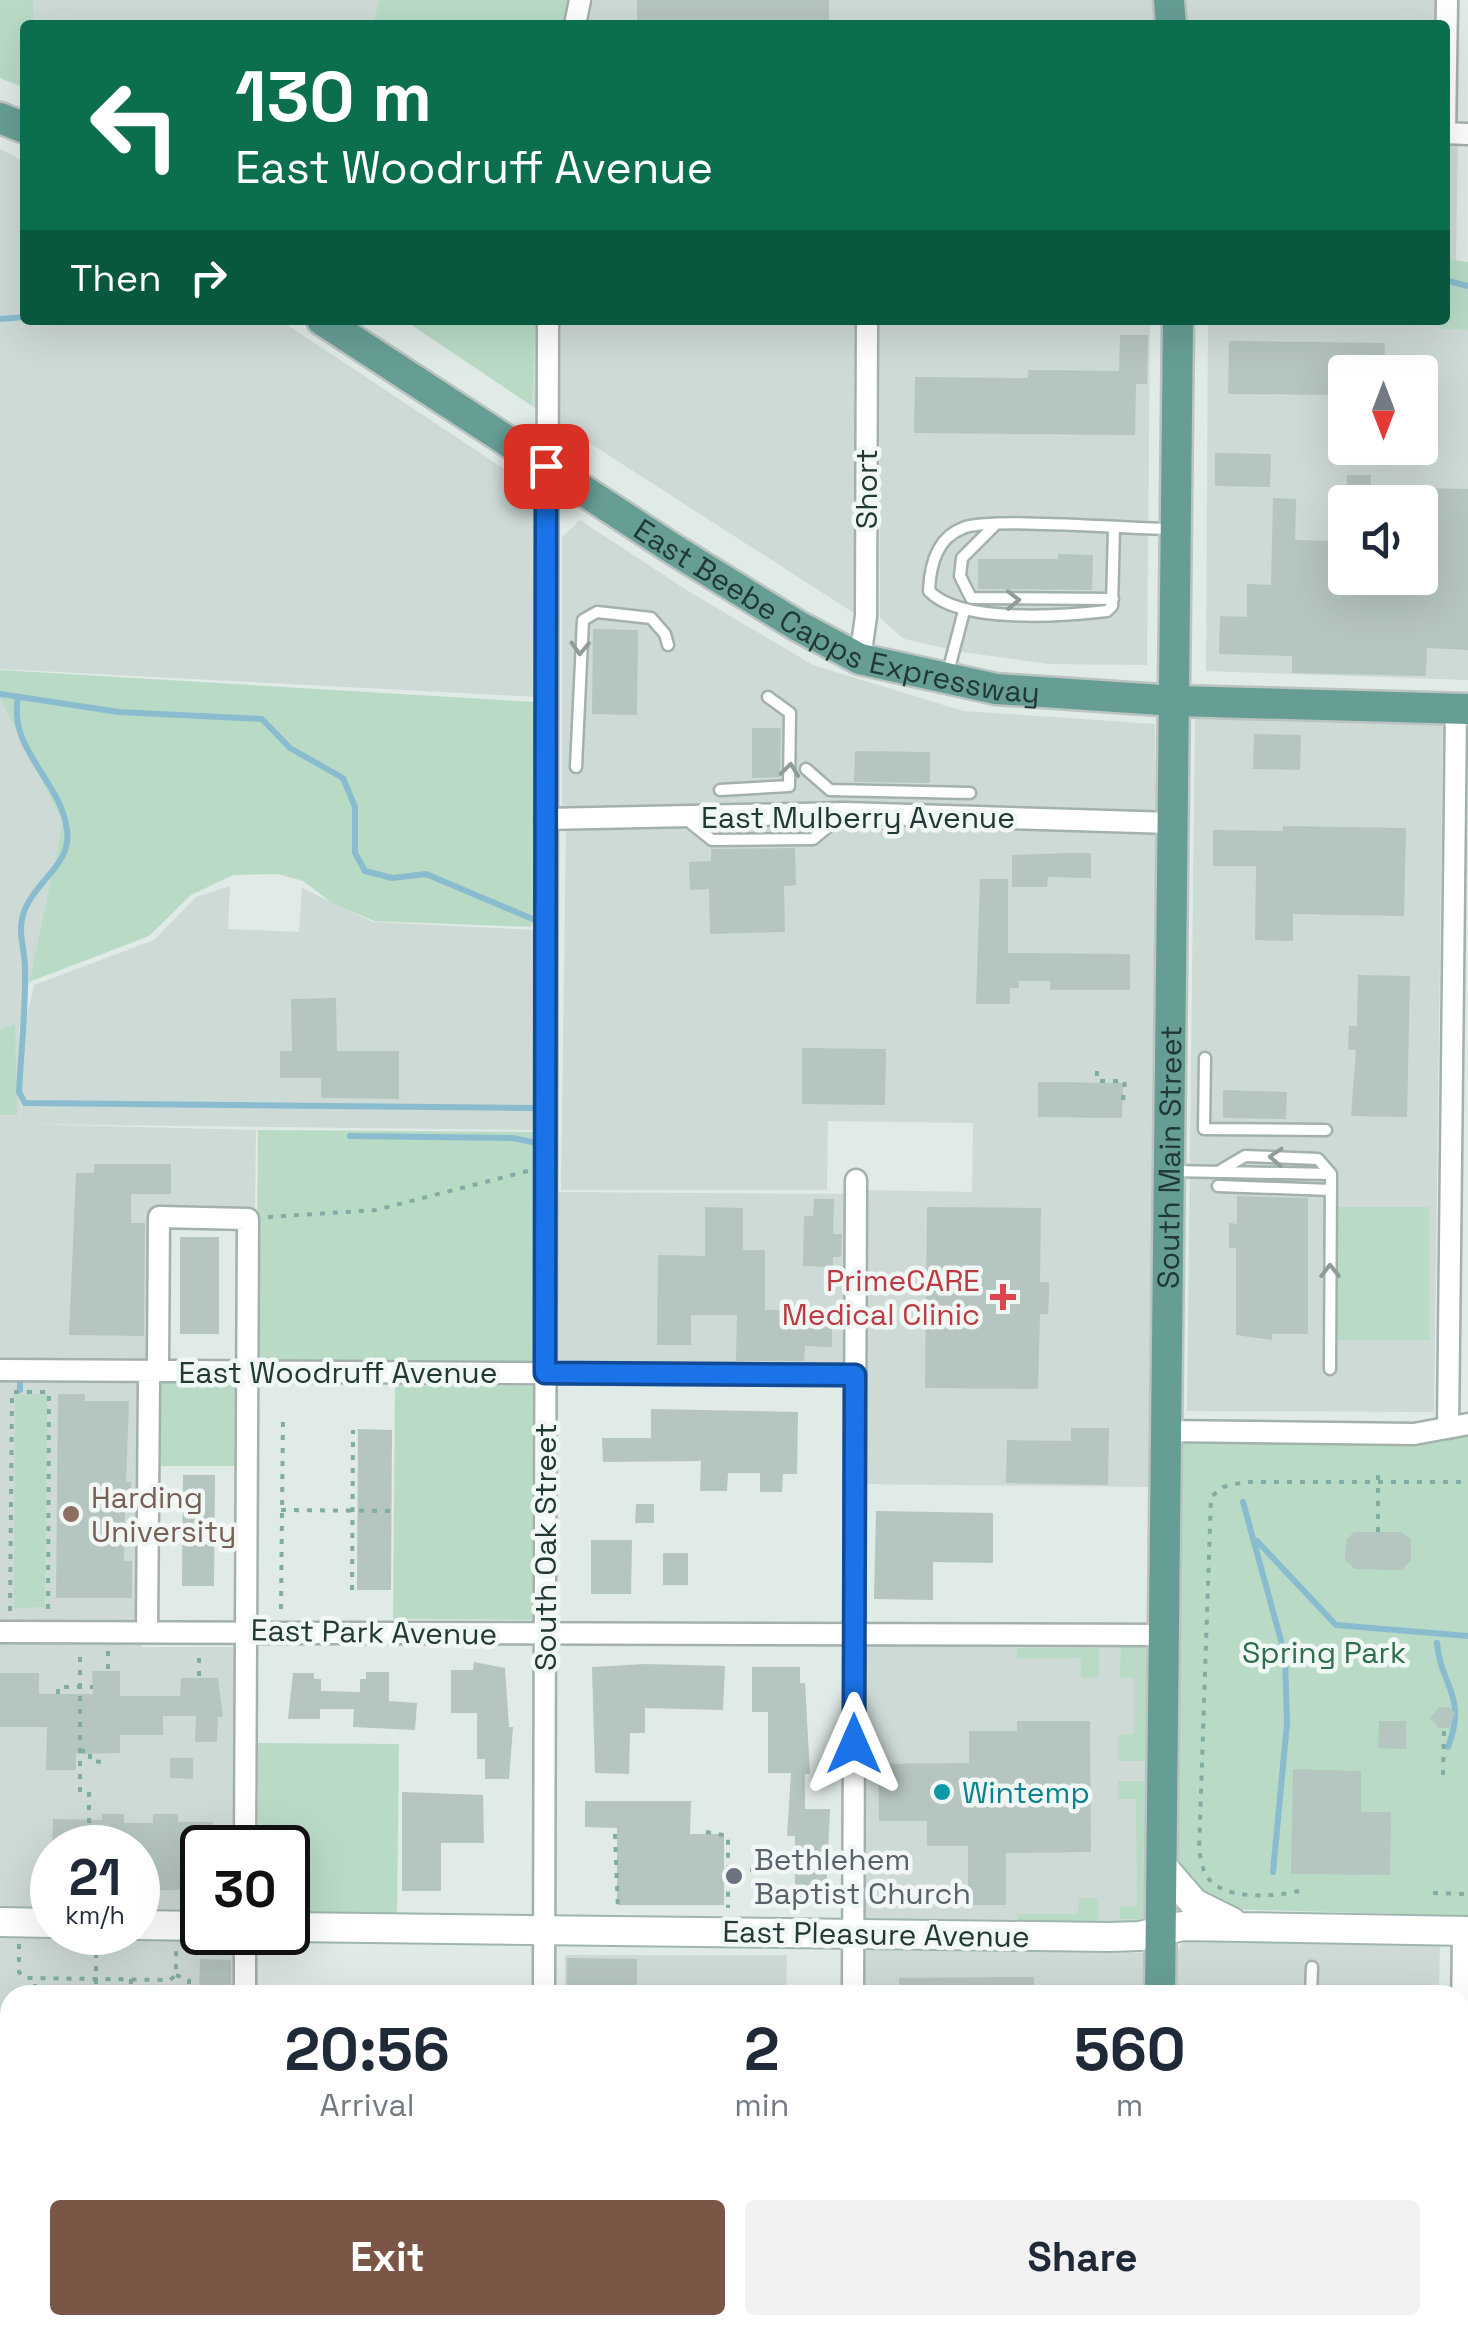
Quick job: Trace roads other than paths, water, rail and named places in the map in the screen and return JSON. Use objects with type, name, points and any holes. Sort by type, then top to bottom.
[{"type":"main road","name":"East Beebe Capps Expressway","points":[[329,325],[461,414],[798,626],[860,658],[996,689],[1176,700],[1462,709]]},
{"type":"main road","name":"South Main Street","points":[[1160,1985],[1167,1635],[1178,325]]},
{"type":"street","name":"South Oak Street","points":[[544,1985],[548,325]]},
{"type":"street","name":"Short","points":[[860,658],[866,616],[867,325]]},
{"type":"street","points":[[1166,1431],[1414,1434],[1458,1426],[1462,709]]},
{"type":"street","name":"East Mulberry Avenue","points":[[545,819],[846,812],[1172,823]]},
{"type":"street","points":[[853,1985],[856,1180]]},
{"type":"street","points":[[147,1632],[149,1379],[158,1363],[159,1218],[248,1219],[246,1825]]},
{"type":"street","name":"East Woodruff Avenue","points":[[0,1370],[855,1375]]},
{"type":"street","name":"East Park Avenue","points":[[0,1632],[1167,1635]]},
{"type":"street","points":[[1162,1866],[1194,1903],[1248,1926]]},
{"type":"street","name":"East Pleasure Avenue","points":[[310,1927],[1124,1936],[1248,1926],[1465,1930]]},
{"type":"street","points":[[1464,1985],[1465,1930]]},
{"type":"street","points":[[245,1985],[246,1955]]},
{"type":"lane","points":[[1114,528],[1112,598],[1107,611],[964,610],[940,603],[929,592],[931,562],[960,528],[995,526],[1114,528],[1177,530]]},
{"type":"lane","points":[[995,526],[962,558],[960,576],[971,598],[1112,598]]},
{"type":"lane","points":[[946,679],[964,610]]},
{"type":"lane","points":[[576,767],[583,620],[598,612],[651,618],[668,645]]},
{"type":"lane","points":[[720,790],[790,786],[790,713],[768,697]]},
{"type":"lane","points":[[806,768],[830,790],[970,793]]},
{"type":"lane","points":[[1205,1058],[1204,1129],[1326,1130]]},
{"type":"lane","points":[[1168,1171],[1331,1174],[1330,1369]]},
{"type":"lane","points":[[1218,1186],[1331,1190]]},
{"type":"lane","points":[[1312,1967],[1312,1985]]},
{"type":"waterway","points":[[1450,281],[1468,286]]},
{"type":"waterway","points":[[0,319],[20,317]]},
{"type":"waterway","points":[[0,694],[119,712],[262,719],[290,748],[343,778],[355,807],[355,853],[365,871],[392,878],[426,874],[535,920]]},
{"type":"waterway","points":[[18,697],[21,734],[63,812],[67,830],[64,853],[30,899],[21,925],[25,984],[19,1092],[25,1103],[533,1108]]},
{"type":"waterway","points":[[350,1136],[513,1138],[537,1143]]},
{"type":"waterway","points":[[20,1382],[20,1390]]},
{"type":"waterway","points":[[1243,1502],[1285,1655],[1287,1723],[1273,1872]]},
{"type":"waterway","points":[[1257,1541],[1336,1625],[1468,1636]]},
{"type":"waterway","points":[[1437,1643],[1454,1702],[1448,1747]]},
{"type":"place","name":"PrimeCARE Medical Clinic","points":[[1003,1297]]},
{"type":"place","name":"Harding University","points":[[71,1514]]},
{"type":"place","name":"Wintemp","points":[[942,1792]]},
{"type":"place","name":"Bethlehem Baptist Church","points":[[734,1876]]},
{"type":"park label","name":"Spring Park","points":[[1324,1652]]}]
